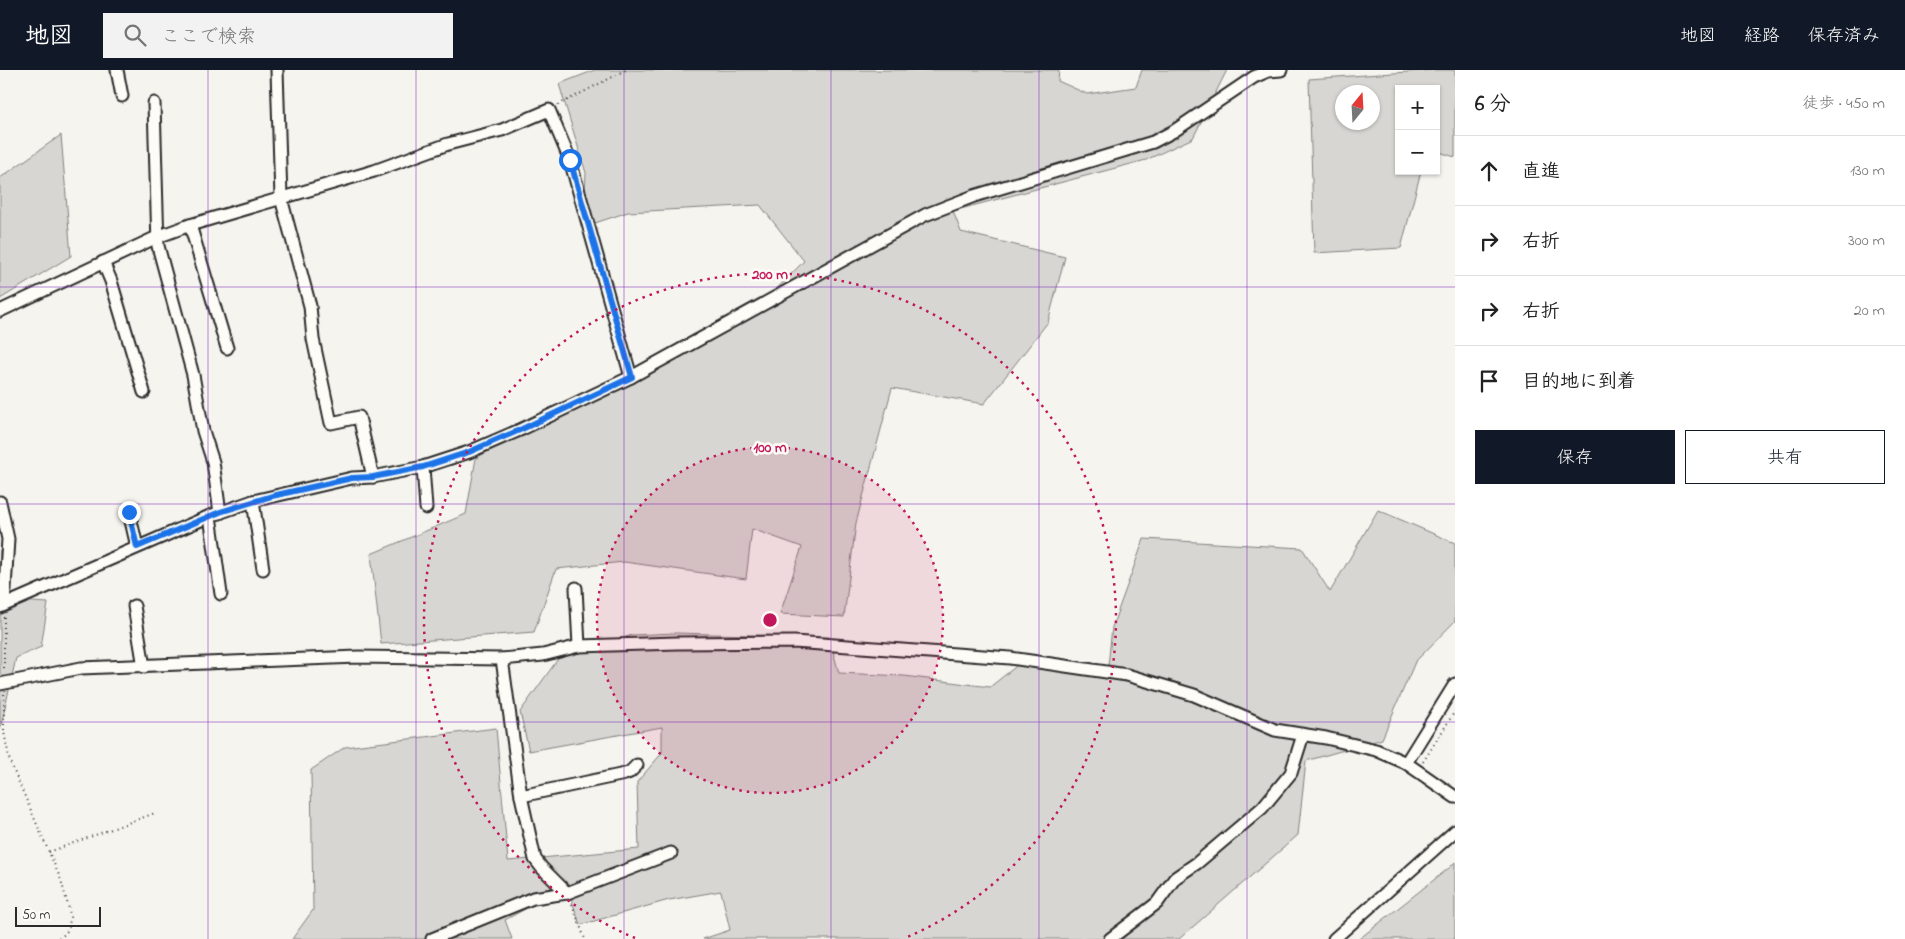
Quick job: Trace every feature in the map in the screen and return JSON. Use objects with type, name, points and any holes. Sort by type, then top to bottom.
[{"type":"street","points":[[117,70],[122,96]]},
{"type":"street","points":[[277,70],[280,198],[310,306],[313,339],[331,423],[359,418],[373,477]]},
{"type":"street","points":[[0,502],[8,539],[2,606],[215,514],[252,501],[352,478],[373,477],[423,467],[469,452],[632,377],[925,215],[974,196],[1153,142],[1174,131],[1254,77],[1268,71],[1281,70]]},
{"type":"street","points":[[154,103],[158,246],[194,374],[203,432],[212,462],[221,594]]},
{"type":"street","points":[[0,312],[157,237],[190,225],[374,171],[448,144],[502,130],[549,110],[570,160],[632,377]]},
{"type":"street","points":[[190,225],[227,348]]},
{"type":"street","points":[[103,262],[111,281],[144,392]]},
{"type":"street","points":[[423,467],[426,508]]},
{"type":"street","points":[[252,501],[263,569]]},
{"type":"street","points":[[129,512],[137,547]]},
{"type":"street","points":[[576,588],[579,646]]},
{"type":"street","points":[[134,606],[144,666]]},
{"type":"street","points":[[2,684],[81,668],[358,657],[502,659],[543,655],[579,646],[794,642],[1010,658],[1128,675],[1194,695],[1275,730],[1326,738],[1376,750],[1406,763],[1455,797]]},
{"type":"street","points":[[502,659],[521,796],[535,859],[567,893]]},
{"type":"street","points":[[1406,763],[1455,684]]},
{"type":"street","points":[[1110,939],[1157,903],[1175,878],[1197,863],[1262,808],[1291,774],[1303,735]]},
{"type":"street","points":[[521,796],[625,774],[637,765]]},
{"type":"street","points":[[1334,939],[1455,831]]},
{"type":"street","points":[[432,939],[533,898],[567,893],[672,853]]},
{"type":"path","points":[[549,110],[626,70]]},
{"type":"path","points":[[2,606],[4,732],[10,762],[61,880],[70,917],[69,928],[65,934],[57,939]]},
{"type":"path","points":[[1417,770],[1455,711]]},
{"type":"path","points":[[49,852],[155,813]]},
{"type":"path","points":[[567,893],[585,939]]},
{"type":"shaded area","points":[[595,70],[1059,70],[1058,81],[1087,94],[1136,87],[1142,70],[1227,70],[1193,138],[1146,160],[953,211],[961,232],[1065,257],[1048,322],[984,404],[892,388],[856,523],[844,617],[780,614],[802,547],[752,529],[746,579],[624,562],[556,569],[534,632],[381,644],[371,554],[466,514],[476,458],[597,392],[744,322],[804,261],[760,205],[628,212],[583,227],[586,173],[559,84]]},
{"type":"shaded area","points":[[1455,70],[1455,157],[1440,152],[1440,85],[1395,85],[1395,175],[1420,175],[1401,248],[1314,253],[1309,79]]},
{"type":"shaded area","points":[[61,135],[71,256],[0,299],[0,178]]},
{"type":"shaded area","points":[[1378,510],[1455,543],[1455,621],[1415,662],[1382,739],[1306,761],[1298,835],[1179,939],[703,939],[730,930],[721,891],[669,900],[580,925],[567,886],[505,920],[512,939],[292,939],[313,910],[311,770],[345,747],[496,728],[508,861],[639,849],[637,782],[662,753],[662,727],[529,751],[520,712],[558,659],[632,635],[675,633],[829,637],[839,673],[904,676],[990,687],[1030,655],[1107,676],[1112,627],[1144,539],[1302,548],[1330,592]]},
{"type":"shaded area","points":[[0,550],[1,600],[48,603],[41,647],[16,658],[0,730]]},
{"type":"shaded area","points":[[1455,862],[1455,939],[1359,939],[1449,868]]},
{"type":"route","points":[[129,512],[137,547],[220,512],[252,501],[352,478],[373,477],[423,467],[469,452],[632,377],[570,160]]}]
